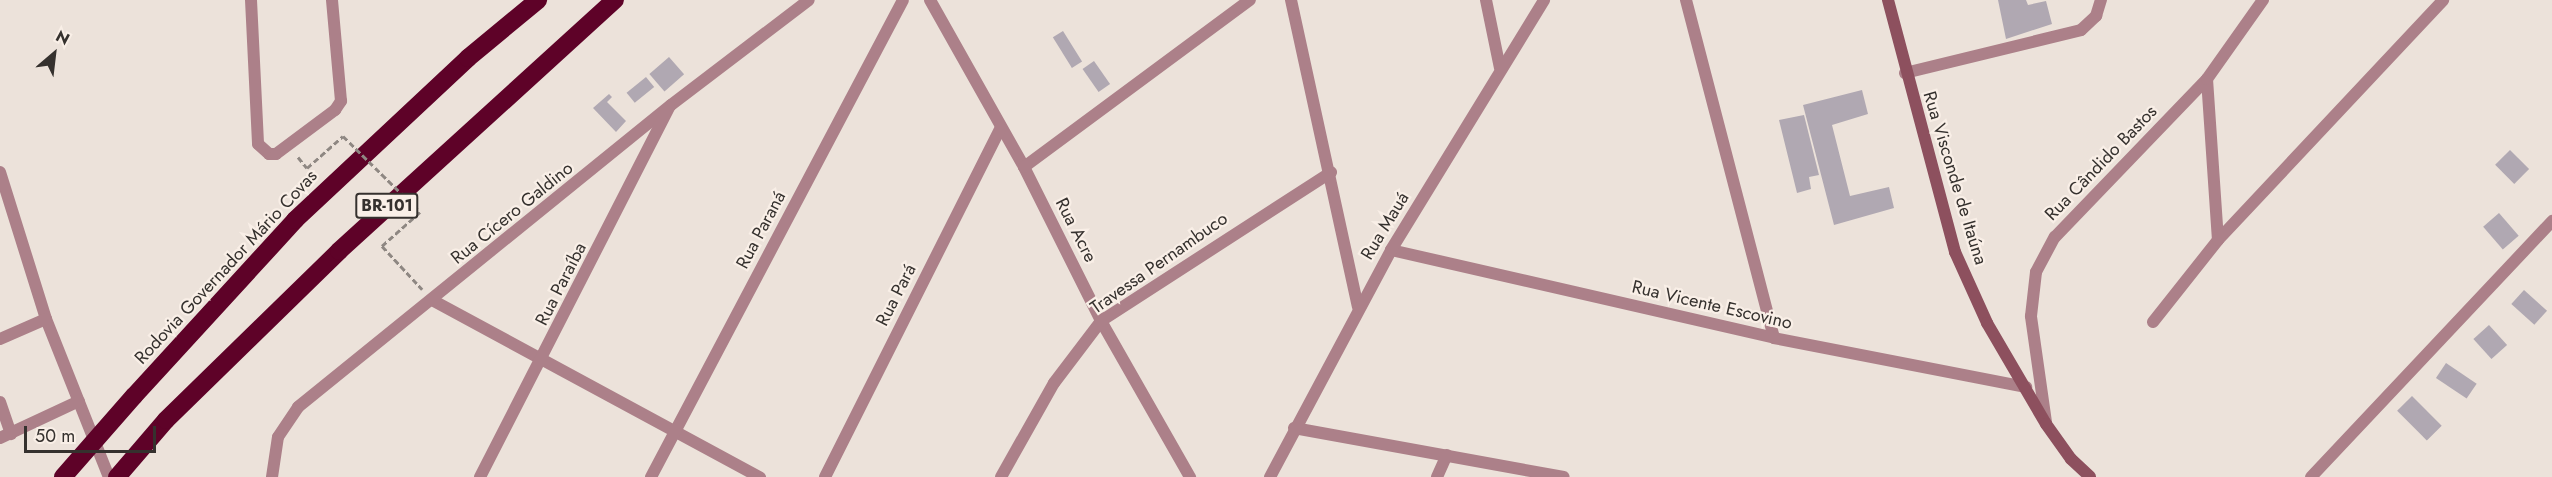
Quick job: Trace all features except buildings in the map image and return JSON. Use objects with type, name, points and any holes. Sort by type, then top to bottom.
[{"type":"highway","name":"Rodovia Governador Mário Covas","points":[[63,477],[295,220],[468,58],[538,0]]},
{"type":"highway","name":"BR-101","points":[[117,477],[166,420],[339,251],[615,0]]},
{"type":"main road","name":"Rua Visconde de Itaúna","points":[[1888,0],[1905,73],[1955,252],[1987,323],[2046,424],[2070,459],[2090,477]]},
{"type":"street","points":[[251,0],[258,144],[269,154],[276,154],[335,110],[343,93],[332,0]]},
{"type":"street","name":"Rua Cícero Galdino","points":[[272,477],[278,437],[298,407],[671,105],[809,0]]},
{"type":"street","name":"Rua Paraná","points":[[651,477],[903,0]]},
{"type":"street","name":"Rua Acre","points":[[930,0],[1000,129],[1024,167],[1101,321],[1190,477]]},
{"type":"street","points":[[1024,167],[1250,0]]},
{"type":"street","points":[[1292,0],[1331,172],[1358,307]]},
{"type":"street","points":[[1486,0],[1500,68]]},
{"type":"street","name":"Rua Mauá","points":[[1270,477],[1358,307],[1500,68],[1544,0]]},
{"type":"street","points":[[1686,0],[1774,338]]},
{"type":"street","points":[[1905,73],[2081,30],[2096,16],[2101,0]]},
{"type":"street","points":[[2253,13],[2254,0]]},
{"type":"street","name":"Rua Cândido Bastos","points":[[2046,424],[2031,316],[2036,272],[2055,237],[2207,79],[2264,0]]},
{"type":"street","points":[[2153,322],[2218,240],[2443,0]]},
{"type":"street","points":[[2207,79],[2218,240]]},
{"type":"street","name":"Rua Paraíba","points":[[480,477],[542,361],[671,105]]},
{"type":"street","name":"Rua Pará","points":[[825,477],[1000,129]]},
{"type":"street","points":[[0,172],[46,319],[108,477]]},
{"type":"street","name":"Travessa Pernambuco","points":[[1001,477],[1054,383],[1101,321],[1331,172]]},
{"type":"street","points":[[2311,477],[2552,221]]},
{"type":"street","name":"Rua Vicente Escovino","points":[[1391,250],[1774,338],[2026,387]]},
{"type":"street","points":[[432,300],[674,433],[760,477]]},
{"type":"street","points":[[0,339],[46,319]]},
{"type":"street","points":[[0,402],[5,436],[79,401]]},
{"type":"street","points":[[1294,428],[1564,477]]},
{"type":"street","points":[[1437,477],[1448,455]]},
{"type":"path","points":[[304,151],[297,159],[307,168],[343,136],[420,212],[382,246],[432,300]]}]
